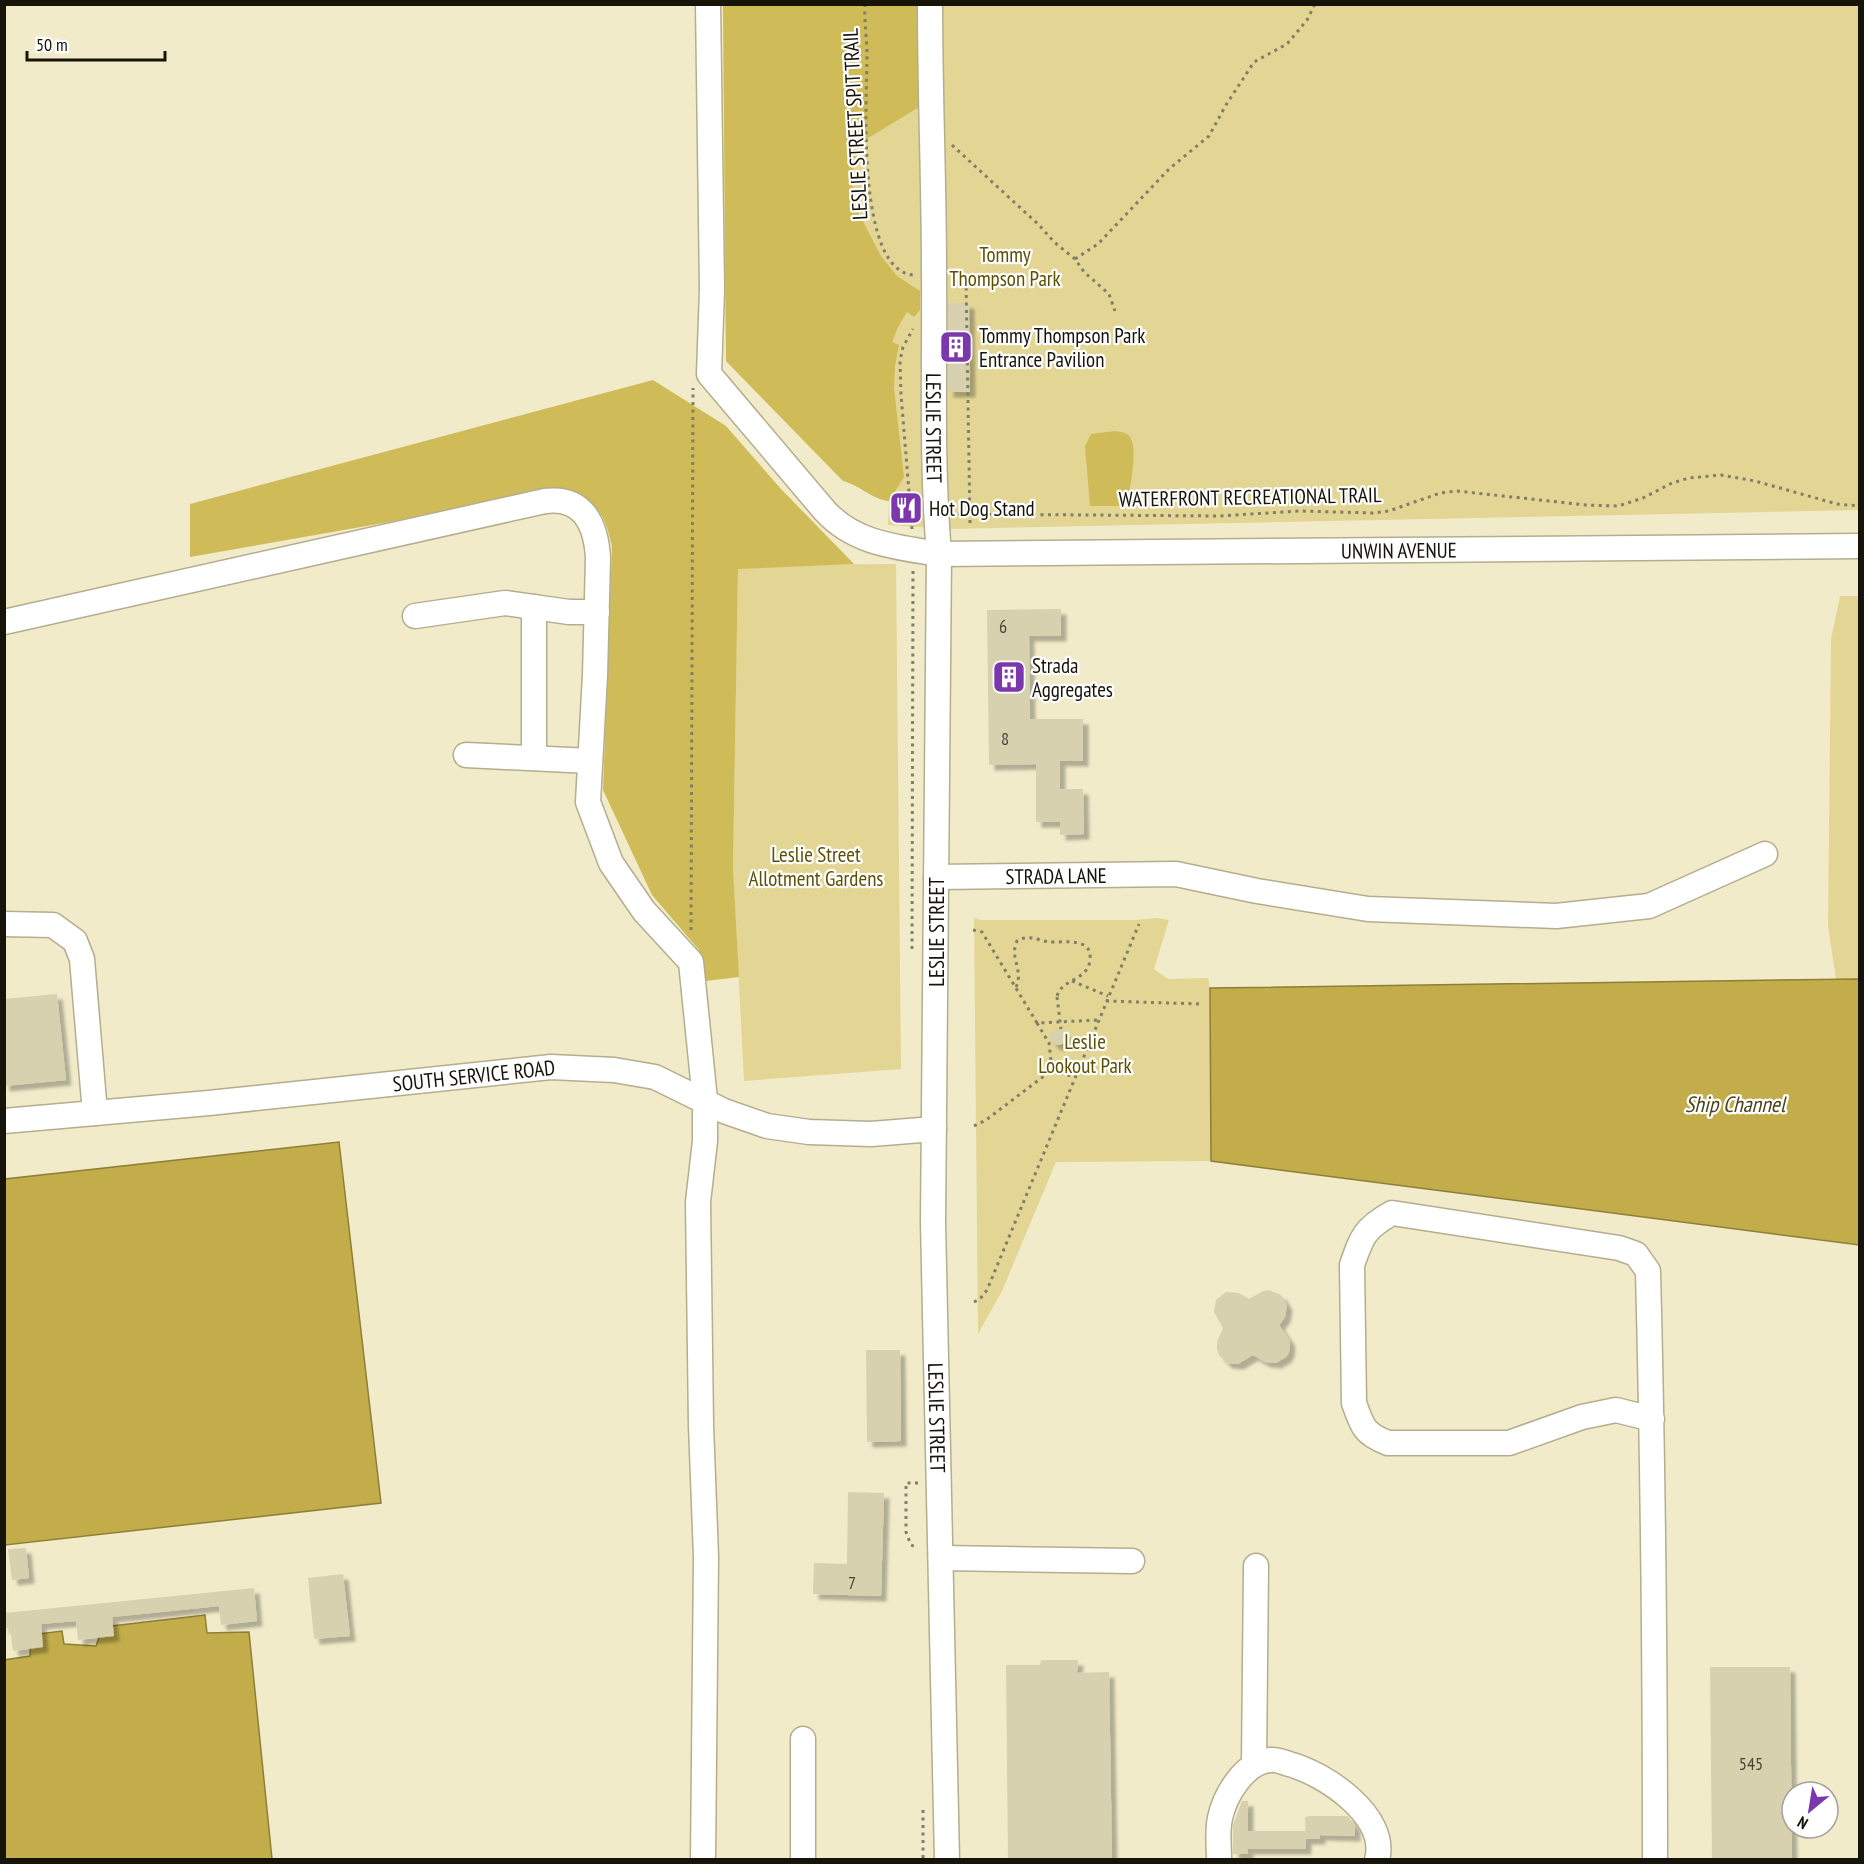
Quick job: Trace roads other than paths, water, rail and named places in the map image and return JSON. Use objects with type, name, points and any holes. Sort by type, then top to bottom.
[{"type":"street","name":"UNWIN AVENUE","points":[[708,4],[712,290],[709,374],[825,511],[843,528],[863,538],[939,554],[1860,546]]},
{"type":"street","name":"LESLIE STREET","points":[[930,4],[935,509],[939,554],[931,1553],[947,1860]]},
{"type":"street","points":[[4,622],[553,501],[575,505],[592,526],[597,551],[597,612],[588,802],[611,863],[644,911],[691,962],[705,1100],[705,1141],[698,1202],[701,1425],[706,1557],[703,1860]]},
{"type":"street","points":[[415,616],[505,603],[569,612],[597,612]]},
{"type":"street","points":[[534,607],[534,758]]},
{"type":"street","points":[[466,755],[590,761]]},
{"type":"street","name":"STRADA LANE","points":[[936,877],[1176,874],[1257,891],[1368,909],[1556,916],[1649,906],[1765,854]]},
{"type":"street","points":[[4,924],[53,925],[75,941],[82,959],[95,1113]]},
{"type":"street","name":"SOUTH SERVICE ROAD","points":[[4,1121],[209,1103],[551,1067],[614,1070],[655,1077],[724,1111],[767,1126],[809,1132],[871,1134],[934,1129]]},
{"type":"street","points":[[1652,1419],[1616,1410],[1582,1418],[1509,1443],[1388,1443],[1371,1437],[1361,1424],[1354,1403],[1352,1264],[1359,1244],[1372,1224],[1392,1213],[1619,1248],[1636,1254],[1648,1271],[1652,1419],[1655,1860]]},
{"type":"street","points":[[931,1553],[1132,1561]]},
{"type":"street","points":[[1254,1764],[1256,1566]]},
{"type":"street","points":[[803,1739],[803,1860]]},
{"type":"street","points":[[1219,1860],[1220,1819],[1234,1784],[1254,1764],[1272,1759],[1302,1767],[1341,1790],[1365,1813],[1375,1832],[1379,1851],[1377,1860]]},
{"type":"water","name":"Ship Channel","points":[[1859,979],[1859,1245],[1211,1161],[1210,988]]},
{"type":"water","points":[[339,1142],[381,1503],[5,1545],[5,1179]]},
{"type":"water","points":[[205,1615],[207,1633],[249,1632],[272,1859],[5,1859],[4,1660],[30,1656],[31,1635],[62,1631],[64,1644],[96,1646],[103,1627]]},
{"type":"place","name":"Tommy Thompson Park Entrance Pavilion","points":[[956,347]]},
{"type":"place","name":"Hot Dog Stand","points":[[906,508]]},
{"type":"place","name":"Strada Aggregates","points":[[1009,677]]},
{"type":"park label","name":"Tommy Thompson Park","points":[[1005,266]]},
{"type":"park label","name":"Leslie Street Allotment Gardens","points":[[816,866]]},
{"type":"park label","name":"Leslie Lookout Park","points":[[1085,1053]]}]
